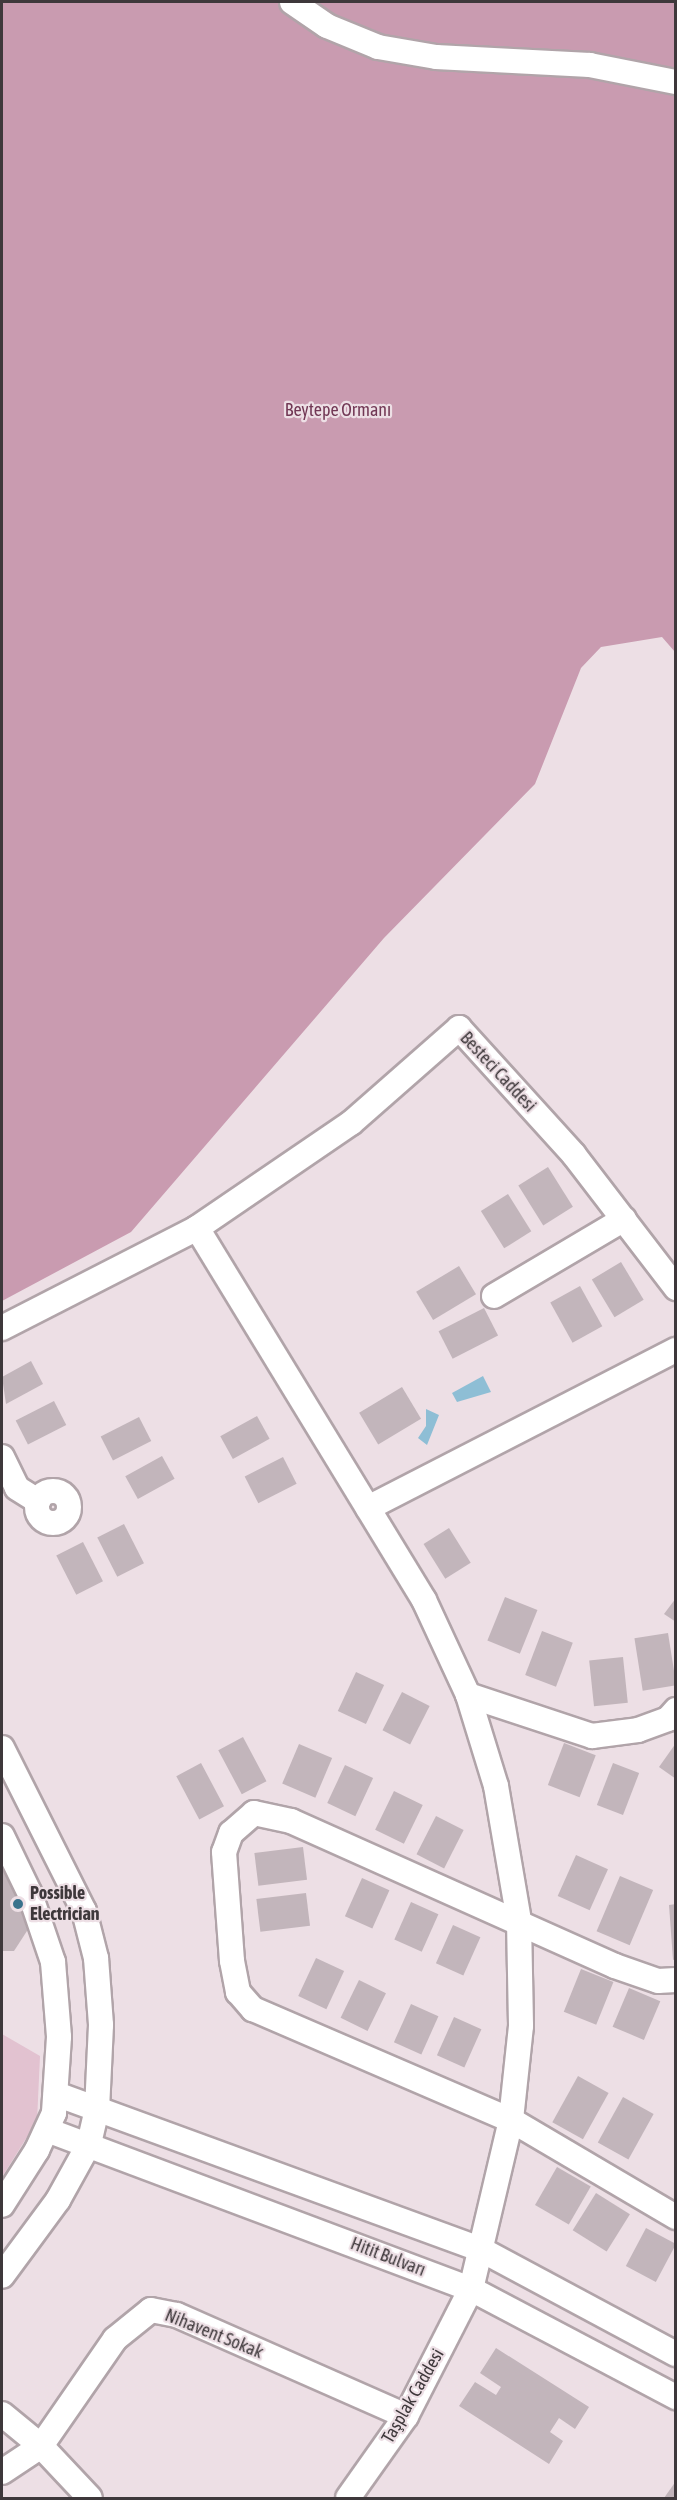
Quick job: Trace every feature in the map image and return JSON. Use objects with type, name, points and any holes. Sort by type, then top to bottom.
[{"type":"street","points":[[292,2],[327,26],[378,47],[436,57],[590,65],[675,82]]},
{"type":"street","name":"Besteci Caddesi","points":[[196,1228],[351,1124],[459,1028],[574,1155],[675,1288]]},
{"type":"street","points":[[494,1296],[624,1219]]},
{"type":"street","points":[[2,1328],[196,1228]]},
{"type":"street","name":"Taşplak Caddesi","points":[[196,1228],[424,1600],[468,1695],[496,1786],[519,1921],[521,2026],[511,2120],[471,2289],[406,2416],[348,2499]]},
{"type":"street","points":[[368,1508],[675,1350]]},
{"type":"street","points":[[2,1457],[17,1488],[38,1501]]},
{"type":"street","points":[[468,1695],[592,1736],[638,1730],[669,1719],[675,1710]]},
{"type":"street","points":[[2,1748],[68,1876],[89,1929],[101,2025],[98,2109],[89,2144],[58,2200],[2,2276]]},
{"type":"street","points":[[675,1980],[658,1981],[615,1966],[519,1921],[291,1821],[254,1813],[231,1833],[224,1852],[232,1961],[237,1992],[253,2010],[511,2120],[675,2217]]},
{"type":"street","points":[[2,1836],[30,1894],[53,1962],[59,2001],[56,2094],[47,2130],[2,2205]]},
{"type":"street","points":[[56,2094],[480,2249],[675,2354]]},
{"type":"street","name":"Hitit Bulvarı","points":[[47,2130],[471,2289],[675,2397]]},
{"type":"street","points":[[651,2203],[675,2196]]},
{"type":"street","name":"Nihavent Sokak","points":[[41,2446],[115,2339],[152,2310],[177,2315],[406,2416]]},
{"type":"street","points":[[2,2414],[41,2446],[90,2499]]},
{"type":"street","points":[[2,2472],[41,2446]]},
{"type":"shaded area","points":[[2,2034],[40,2056],[37,2121],[2,2177]]},
{"type":"green space","name":"Beytepe Ormanı","points":[[2,2],[675,2],[675,652],[662,637],[601,647],[581,668],[535,784],[384,938],[131,1232],[2,1301]]},
{"type":"water","points":[[483,1376],[491,1392],[457,1402],[452,1393]]},
{"type":"water","points":[[426,1409],[439,1415],[427,1445],[418,1438],[426,1426]]},
{"type":"building","points":[[548,1167],[573,1207],[543,1225],[518,1186]]},
{"type":"building","points":[[508,1194],[531,1231],[504,1248],[481,1211]]},
{"type":"building","points":[[621,1262],[644,1300],[615,1317],[592,1280]]},
{"type":"building","points":[[459,1266],[476,1294],[433,1320],[416,1292]]},
{"type":"building","points":[[580,1286],[602,1326],[573,1343],[550,1302]]},
{"type":"building","points":[[484,1308],[498,1336],[453,1359],[439,1331]]},
{"type":"building","points":[[31,1361],[43,1384],[6,1404],[2,1377]]},
{"type":"building","points":[[402,1387],[421,1419],[378,1444],[359,1413]]},
{"type":"building","points":[[54,1401],[66,1425],[28,1445],[16,1421]]},
{"type":"building","points":[[257,1416],[270,1439],[233,1459],[220,1436]]},
{"type":"building","points":[[139,1417],[151,1441],[113,1461],[101,1437]]},
{"type":"building","points":[[162,1456],[175,1479],[138,1499],[125,1476]]},
{"type":"building","points":[[283,1457],[297,1484],[258,1503],[245,1477]]},
{"type":"building","points":[[124,1524],[144,1563],[117,1577],[97,1538]]},
{"type":"building","points":[[449,1528],[471,1563],[445,1579],[424,1544]]},
{"type":"building","points":[[83,1542],[103,1581],[76,1595],[56,1556]]},
{"type":"building","points":[[505,1597],[537,1610],[520,1654],[487,1641]]},
{"type":"building","points":[[676,1598],[676,1622],[664,1614]]},
{"type":"building","points":[[542,1631],[573,1643],[556,1687],[525,1675]]},
{"type":"building","points":[[668,1633],[676,1685],[643,1691],[634,1638]]},
{"type":"building","points":[[623,1657],[628,1703],[594,1706],[589,1661]]},
{"type":"building","points":[[356,1672],[384,1685],[366,1724],[338,1711]]},
{"type":"building","points":[[402,1692],[430,1706],[410,1744],[382,1730]]},
{"type":"building","points":[[243,1737],[266,1781],[242,1794],[218,1750]]},
{"type":"building","points":[[564,1743],[596,1755],[580,1797],[548,1785]]},
{"type":"building","points":[[676,1743],[676,1779],[659,1767]]},
{"type":"building","points":[[299,1744],[332,1758],[315,1798],[282,1784]]},
{"type":"building","points":[[201,1763],[224,1806],[199,1819],[176,1776]]},
{"type":"building","points":[[613,1763],[639,1773],[623,1815],[597,1805]]},
{"type":"building","points":[[345,1765],[373,1778],[355,1816],[327,1803]]},
{"type":"building","points":[[394,1791],[423,1805],[404,1844],[375,1830]]},
{"type":"building","points":[[436,1816],[464,1830],[444,1868],[416,1854]]},
{"type":"building","name":"Possible Electrician","points":[[2,1837],[38,1914],[14,1951],[2,1951]]},
{"type":"building","points":[[303,1847],[307,1880],[258,1886],[254,1853]]},
{"type":"building","points":[[576,1855],[608,1869],[590,1910],[558,1896]]},
{"type":"building","points":[[620,1876],[653,1890],[630,1945],[597,1931]]},
{"type":"building","points":[[362,1878],[389,1890],[372,1929],[345,1916]]},
{"type":"building","points":[[306,1893],[310,1926],[260,1932],[256,1899]]},
{"type":"building","points":[[411,1902],[438,1914],[422,1952],[394,1939]]},
{"type":"building","points":[[676,1904],[676,1959],[673,1960],[669,1905]]},
{"type":"building","points":[[453,1925],[480,1937],[463,1976],[436,1963]]},
{"type":"building","points":[[316,1958],[344,1971],[326,2009],[298,1996]]},
{"type":"building","points":[[581,1969],[613,1982],[596,2025],[564,2012]]},
{"type":"building","points":[[359,1980],[386,1993],[368,2031],[341,2018]]},
{"type":"building","points":[[629,1988],[660,2001],[644,2040],[613,2027]]},
{"type":"building","points":[[411,2004],[438,2016],[421,2055],[394,2042]]},
{"type":"building","points":[[454,2017],[481,2029],[464,2068],[437,2055]]},
{"type":"building","points":[[578,2076],[609,2093],[583,2139],[552,2122]]},
{"type":"building","points":[[623,2097],[654,2114],[628,2159],[598,2142]]},
{"type":"building","points":[[557,2167],[591,2186],[569,2225],[535,2205]]},
{"type":"building","points":[[596,2193],[630,2214],[607,2252],[573,2230]]},
{"type":"building","points":[[646,2228],[676,2244],[656,2282],[626,2266]]},
{"type":"building","points":[[496,2348],[589,2407],[575,2429],[559,2418],[550,2432],[563,2441],[549,2464],[459,2406],[475,2382],[496,2395],[501,2387],[480,2373]]},
{"type":"building","points":[[676,2481],[676,2498],[664,2498]]},
{"type":"place","name":"Possible Electrician","points":[[18,1904]]}]
